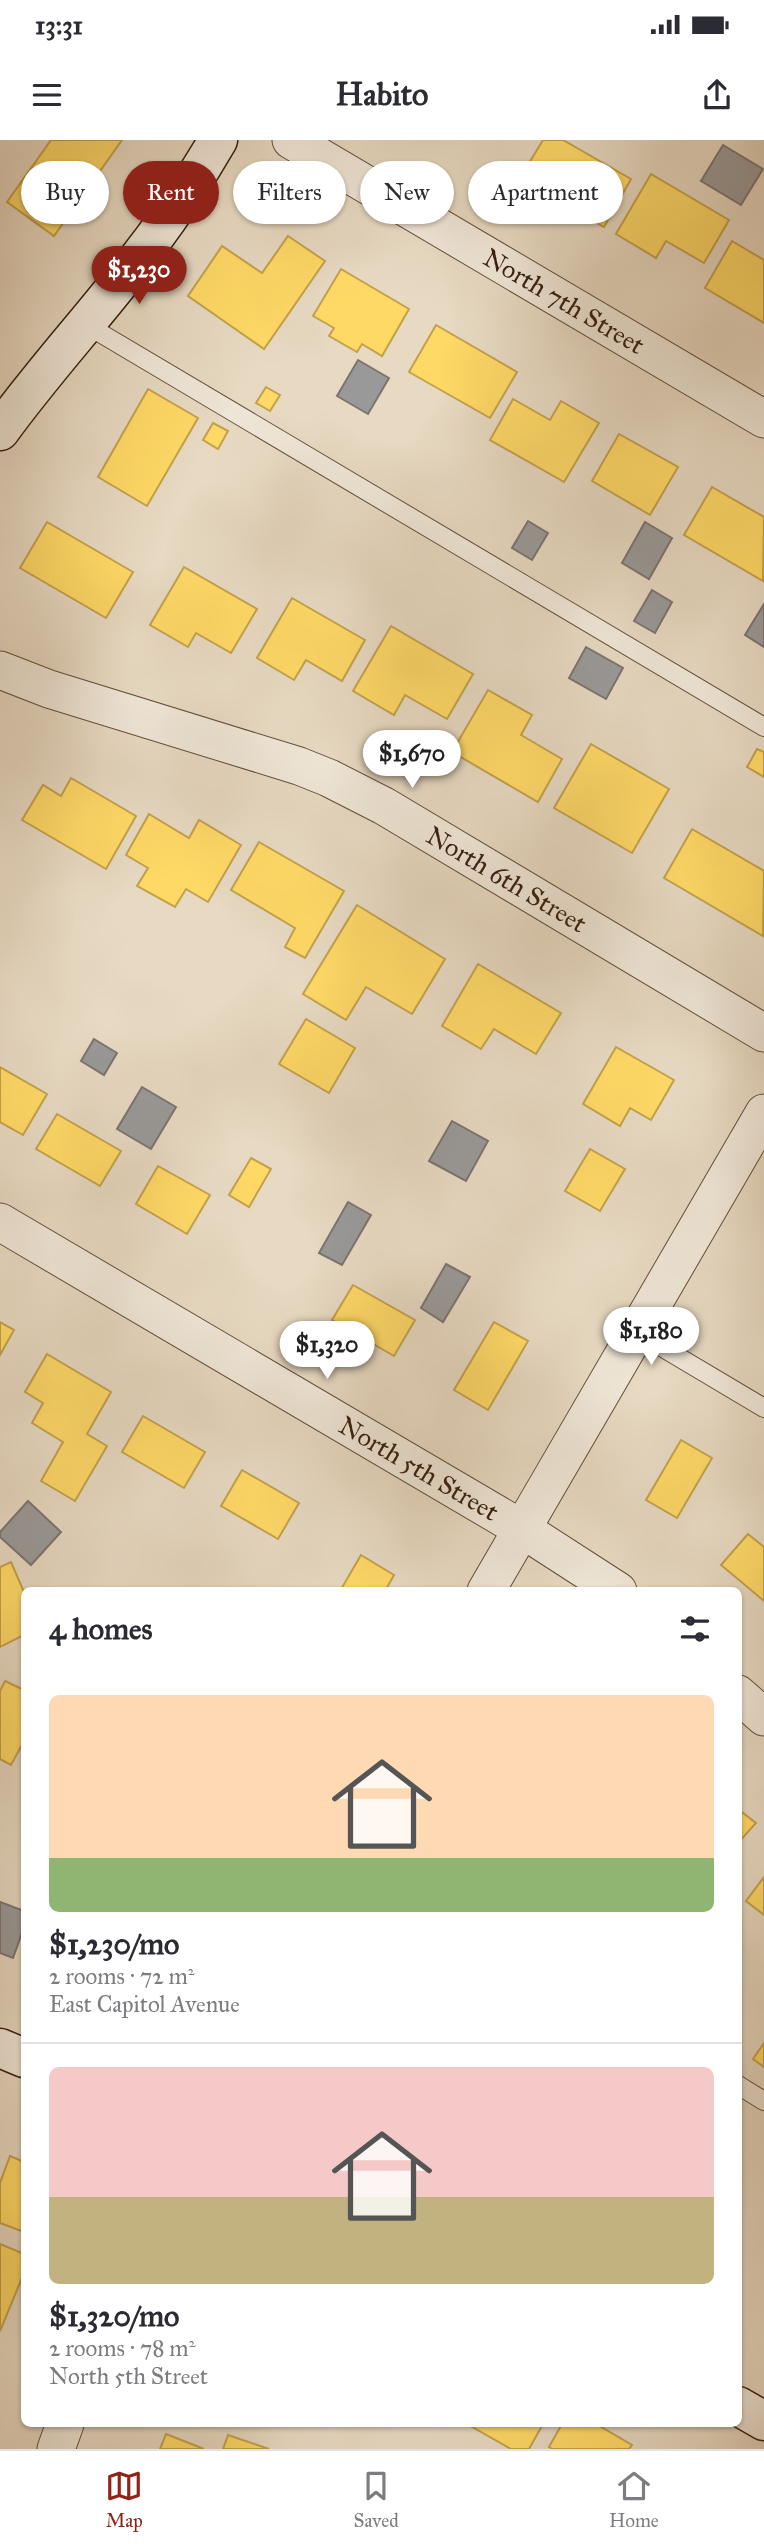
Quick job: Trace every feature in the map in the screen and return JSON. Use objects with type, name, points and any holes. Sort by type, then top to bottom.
[{"type":"street","points":[[0,431],[162,228],[218,140]]},
{"type":"street","name":"North 7th Street","points":[[291,140],[764,419]]},
{"type":"street","name":"North 6th Street","points":[[0,670],[49,689],[286,762],[329,778],[384,806],[764,1033]]},
{"type":"street","points":[[488,1587],[764,1113]]},
{"type":"street","name":"North 5th Street","points":[[0,1222],[522,1529],[612,1587]]},
{"type":"street","points":[[742,1698],[764,1717]]},
{"type":"street","points":[[0,2048],[21,2057]]},
{"type":"street","points":[[742,2408],[764,2421]]},
{"type":"street","points":[[56,2449],[64,2427]]},
{"type":"lane","points":[[85,324],[764,726]]},
{"type":"lane","points":[[638,1333],[764,1408]]},
{"type":"lane","points":[[742,2087],[764,2101]]},
{"type":"building: Homes","points":[[51,140],[122,140],[107,161],[36,161]]},
{"type":"building: Homes","points":[[543,140],[563,140],[600,161],[530,161]]},
{"type":"building: Homes","points":[[623,174],[631,179],[623,193]]},
{"type":"building: Homes","points":[[651,174],[729,220],[704,263],[666,241],[656,258],[616,234]]},
{"type":"building: Homes","points":[[21,182],[21,212],[7,202]]},
{"type":"building: Homes","points":[[37,224],[62,224],[54,236]]},
{"type":"building: Homes","points":[[288,236],[325,261],[264,349],[188,296],[222,246],[262,273]]},
{"type":"building: Homes","points":[[732,241],[764,260],[764,323],[705,288]]},
{"type":"building: Homes","points":[[341,269],[409,309],[382,356],[362,344],[357,352],[329,336],[334,328],[313,316]]},
{"type":"building: Homes","points":[[436,325],[517,372],[490,418],[409,372]]},
{"type":"building: Homes","points":[[266,387],[280,395],[270,411],[256,403]]},
{"type":"building: Homes","points":[[148,389],[198,418],[147,506],[98,477]]},
{"type":"building: Homes","points":[[513,399],[550,420],[561,401],[599,423],[564,482],[490,440]]},
{"type":"building: Homes","points":[[213,423],[228,431],[218,449],[203,440]]},
{"type":"building: Homes","points":[[619,434],[678,467],[650,515],[592,481]]},
{"type":"building: Homes","points":[[712,487],[764,517],[763,581],[684,535]]},
{"type":"building: Homes","points":[[47,522],[133,572],[106,618],[20,568]]},
{"type":"building: Homes","points":[[184,567],[257,609],[231,653],[196,633],[188,647],[150,625]]},
{"type":"building: Homes","points":[[292,598],[365,640],[342,681],[306,660],[294,680],[257,658]]},
{"type":"building: Homes","points":[[391,626],[473,674],[447,719],[405,695],[394,715],[353,691]]},
{"type":"building: Homes","points":[[488,690],[532,715],[521,735],[562,759],[538,802],[452,752]]},
{"type":"building: Homes","points":[[591,744],[669,789],[632,853],[554,808]]},
{"type":"building: Homes","points":[[757,749],[764,752],[764,777],[747,767]]},
{"type":"building: Homes","points":[[71,778],[136,816],[106,869],[22,820],[43,785],[61,796]]},
{"type":"building: Homes","points":[[149,814],[189,838],[199,820],[241,845],[208,902],[186,889],[175,907],[137,886],[148,868],[126,855]]},
{"type":"building: Homes","points":[[692,829],[764,871],[763,936],[664,878]]},
{"type":"building: Homes","points":[[259,842],[344,891],[305,958],[285,947],[295,928],[231,890]]},
{"type":"building: Homes","points":[[357,905],[445,959],[412,1014],[366,987],[346,1020],[303,994]]},
{"type":"building: Homes","points":[[478,964],[561,1013],[536,1054],[494,1029],[481,1049],[442,1026]]},
{"type":"building: Homes","points":[[306,1019],[355,1048],[329,1093],[279,1064]]},
{"type":"building: Homes","points":[[616,1047],[674,1080],[651,1120],[630,1108],[620,1126],[583,1104]]},
{"type":"building: Homes","points":[[0,1067],[47,1094],[23,1135],[0,1122]]},
{"type":"building: Homes","points":[[57,1114],[121,1151],[100,1186],[36,1149]]},
{"type":"building: Homes","points":[[590,1149],[625,1169],[600,1211],[565,1191]]},
{"type":"building: Homes","points":[[251,1158],[271,1169],[249,1207],[229,1195]]},
{"type":"building: Homes","points":[[158,1166],[210,1195],[187,1234],[136,1204]]},
{"type":"building: Homes","points":[[353,1285],[415,1320],[394,1356],[332,1320]]},
{"type":"building: Homes","points":[[0,1322],[14,1330],[0,1355]]},
{"type":"building: Homes","points":[[494,1322],[528,1341],[488,1410],[454,1390]]},
{"type":"building: Homes","points":[[47,1354],[111,1392],[87,1434],[107,1446],[75,1501],[41,1481],[63,1442],[32,1423],[43,1403],[25,1392]]},
{"type":"building: Homes","points":[[143,1416],[205,1452],[184,1488],[122,1452]]},
{"type":"building: Homes","points":[[681,1440],[712,1458],[677,1518],[646,1500]]},
{"type":"building: Homes","points":[[242,1470],[299,1503],[278,1539],[221,1506]]},
{"type":"building: Homes","points":[[748,1534],[764,1547],[764,1601],[721,1565]]},
{"type":"building: Homes","points":[[361,1555],[394,1575],[387,1587],[342,1587]]},
{"type":"building: Homes","points":[[11,1562],[22,1587],[21,1636],[0,1647],[0,1567]]},
{"type":"building: Homes","points":[[5,1681],[21,1689],[21,1747],[11,1765],[0,1759],[0,1691]]},
{"type":"building: Homes","points":[[742,1812],[756,1823],[742,1839]]},
{"type":"building: Homes","points":[[764,1877],[764,1915],[746,1901]]},
{"type":"building: Homes","points":[[764,2043],[764,2067],[753,2059]]},
{"type":"building: Homes","points":[[10,2156],[21,2161],[21,2231],[0,2223],[0,2183]]},
{"type":"building: Homes","points":[[0,2244],[21,2253],[21,2280],[0,2331]]},
{"type":"building: Homes","points":[[472,2427],[541,2427],[529,2449],[511,2449]]},
{"type":"building: Homes","points":[[560,2427],[601,2427],[632,2445],[629,2449],[549,2447]]},
{"type":"building: Homes","points":[[166,2434],[204,2449],[160,2449]]},
{"type":"building: Homes","points":[[228,2435],[269,2449],[223,2449]]},
{"type":"building: Industry","points":[[723,145],[763,169],[741,205],[701,181]]},
{"type":"building: Industry","points":[[358,360],[389,378],[368,414],[337,396]]},
{"type":"building: Industry","points":[[528,521],[548,533],[532,560],[512,548]]},
{"type":"building: Industry","points":[[645,522],[672,538],[649,579],[622,563]]},
{"type":"building: Industry","points":[[652,590],[672,602],[655,633],[634,621]]},
{"type":"building: Industry","points":[[764,604],[764,647],[745,635]]},
{"type":"building: Industry","points":[[586,647],[623,668],[606,699],[569,678]]},
{"type":"building: Industry","points":[[94,1039],[117,1053],[104,1075],[81,1061]]},
{"type":"building: Industry","points":[[142,1087],[176,1107],[151,1149],[117,1129]]},
{"type":"building: Industry","points":[[452,1121],[488,1141],[466,1181],[429,1161]]},
{"type":"building: Industry","points":[[348,1202],[371,1215],[342,1265],[319,1253]]},
{"type":"building: Industry","points":[[446,1264],[470,1277],[443,1322],[421,1308]]},
{"type":"building: Industry","points":[[28,1501],[61,1532],[31,1565],[0,1537],[0,1532]]},
{"type":"building: Industry","points":[[0,1902],[21,1910],[21,1935],[13,1958],[0,1953]]}]
